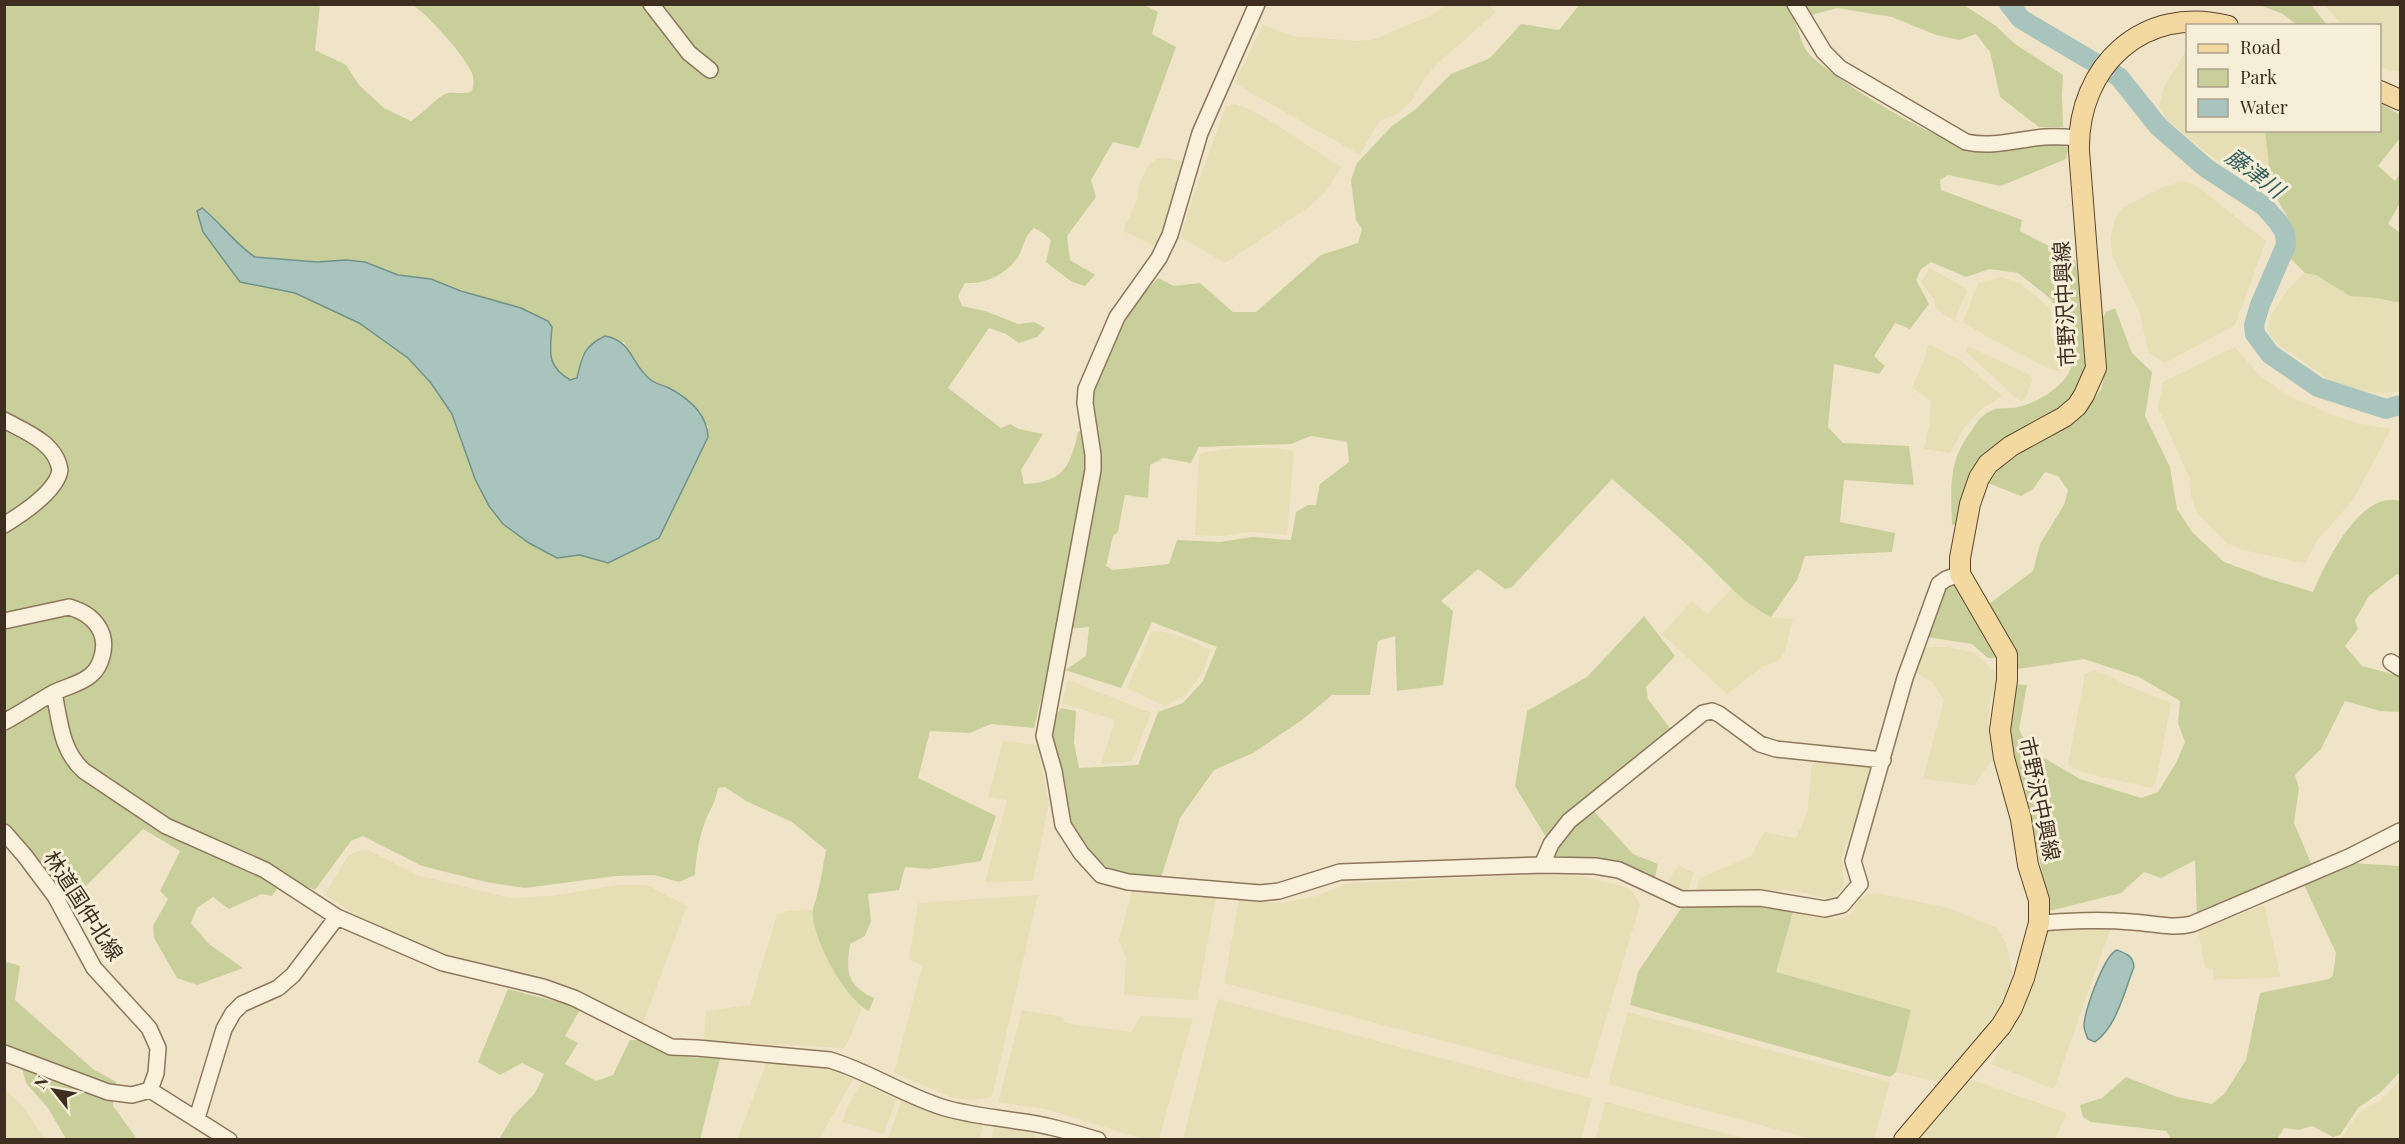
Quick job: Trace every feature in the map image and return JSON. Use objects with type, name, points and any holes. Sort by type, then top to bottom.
[{"type":"main road","name":"市野沢中興線","points":[[1904,1140],[2001,1026],[2012,1008],[2024,978],[2039,923],[2039,900],[2028,865],[2021,819],[2004,758],[2000,730],[2007,680],[2007,655],[1960,574],[1960,558],[1970,504],[1979,478],[1988,464],[2011,446],[2064,417],[2077,406],[2096,368],[2079,138],[2085,102],[2091,87],[2120,49],[2143,33],[2173,22],[2220,24]]},
{"type":"main road","points":[[2381,92],[2400,100]]},
{"type":"street","points":[[651,4],[688,53],[710,70]]},
{"type":"street","points":[[1257,4],[1200,133],[1170,235],[1159,258],[1117,317],[1086,389],[1085,403],[1093,470],[1044,736],[1064,825],[1095,871],[1106,878],[1128,882],[1260,893],[1279,891],[1340,872],[1542,865],[1595,866],[1619,870],[1681,899],[1760,898],[1825,909],[1842,904],[1860,884],[1853,861],[1905,678],[1939,584],[1960,574]]},
{"type":"street","points":[[1796,4],[1824,52],[1840,68],[1966,142],[1982,145],[2005,144],[2047,136],[2079,138]]},
{"type":"street","points":[[4,420],[49,447],[56,455],[60,470],[52,488],[22,514],[4,525]]},
{"type":"street","points":[[4,621],[69,608],[77,610],[96,622],[103,636],[103,647],[96,669],[90,676],[54,693],[4,722]]},
{"type":"street","points":[[54,693],[64,742],[72,761],[84,771],[166,826],[265,870],[337,917],[443,963],[543,987],[574,998],[670,1047],[719,1049],[830,1060],[844,1064],[914,1098],[947,1108],[989,1118],[1044,1125],[1098,1140]]},
{"type":"street","points":[[1542,865],[1551,844],[1569,821],[1703,713],[1712,711],[1719,714],[1760,744],[1776,749],[1883,760]]},
{"type":"street","points":[[2039,923],[2093,920],[2179,928],[2230,909],[2349,857],[2400,831]]},
{"type":"street","name":"林道国仲北線","points":[[4,832],[26,856],[54,896],[94,968],[149,1028],[158,1048],[156,1073],[150,1090]]},
{"type":"street","points":[[197,1118],[224,1029],[233,1013],[242,1004],[278,988],[293,975],[337,917]]},
{"type":"street","points":[[4,1053],[108,1092],[132,1095],[150,1090],[229,1140]]},
{"type":"shaded area","points":[[1447,5],[1489,5],[1496,12],[1437,64],[1424,79],[1412,100],[1398,114],[1379,121],[1360,155],[1234,83],[1263,25],[1293,36],[1372,40],[1428,17]]},
{"type":"shaded area","points":[[2324,5],[2400,5],[2400,72],[2381,68],[2381,24],[2341,24]]},
{"type":"shaded area","points":[[2186,51],[2186,132],[2265,132],[2272,191],[2269,194],[2204,151],[2167,120],[2159,107],[2163,89]]},
{"type":"shaded area","points":[[1235,104],[1274,123],[1341,167],[1325,192],[1309,207],[1225,263],[1181,237],[1194,193],[1226,107]]},
{"type":"shaded area","points":[[1162,158],[1183,161],[1161,237],[1154,246],[1123,231],[1137,200],[1139,185],[1148,166]]},
{"type":"shaded area","points":[[2187,182],[2198,187],[2266,241],[2235,325],[2165,363],[2148,352],[2140,313],[2112,256],[2111,237],[2115,218],[2122,208],[2163,187]]},
{"type":"shaded area","points":[[1930,268],[1965,288],[1967,292],[1957,314],[1956,322],[1936,309],[1934,299],[1921,282]]},
{"type":"shaded area","points":[[2305,273],[2316,275],[2350,296],[2400,303],[2400,392],[2378,393],[2351,389],[2333,382],[2283,348],[2271,337],[2268,328],[2272,313],[2290,287]]},
{"type":"shaded area","points":[[2001,277],[2020,283],[2050,308],[2052,314],[2050,335],[2064,357],[2062,369],[2057,371],[2048,368],[1963,322],[1978,283]]},
{"type":"shaded area","points":[[1930,345],[1960,360],[2002,396],[1980,410],[1964,428],[1950,453],[1924,449],[1931,401],[1912,388]]},
{"type":"shaded area","points":[[1968,346],[2030,375],[2032,379],[2026,398],[2021,401],[2017,399],[1965,351]]},
{"type":"shaded area","points":[[2235,347],[2257,373],[2285,394],[2357,423],[2391,429],[2353,500],[2317,541],[2305,563],[2242,550],[2227,543],[2211,527],[2196,511],[2191,496],[2190,479],[2158,408],[2163,382]]},
{"type":"shaded area","points":[[1231,448],[1277,448],[1294,451],[1287,535],[1251,532],[1223,536],[1195,535],[1199,456],[1201,453]]},
{"type":"shaded area","points":[[1732,589],[1758,611],[1771,617],[1793,619],[1785,651],[1779,661],[1763,666],[1727,694],[1662,634],[1692,601],[1707,614]]},
{"type":"shaded area","points":[[1152,631],[1185,638],[1211,650],[1204,670],[1195,683],[1184,696],[1165,706],[1127,688]]},
{"type":"shaded area","points":[[1926,647],[1947,647],[1976,653],[1998,676],[1990,701],[1988,723],[1995,755],[1974,785],[1923,779],[1944,700],[1932,682],[1914,672],[1919,657]]},
{"type":"shaded area","points":[[2093,671],[2106,674],[2126,685],[2171,703],[2156,782],[2151,788],[2082,772],[2068,765],[2085,674]]},
{"type":"shaded area","points":[[1068,680],[1151,713],[1132,761],[1101,764],[1115,720],[1062,703]]},
{"type":"shaded area","points":[[1003,741],[1037,745],[1049,803],[1033,881],[985,882],[1007,800],[988,797]]},
{"type":"shaded area","points":[[1816,759],[1876,764],[1842,856],[1844,885],[1837,894],[1827,899],[1794,890],[1695,892],[1700,878],[1751,856],[1764,832],[1796,838],[1807,813],[1812,766]]},
{"type":"shaded area","points":[[368,850],[417,875],[510,898],[552,896],[617,885],[646,885],[687,906],[643,1023],[581,992],[536,975],[459,958],[426,947],[356,915],[325,895],[347,857],[358,851]]},
{"type":"shaded area","points":[[1680,866],[1694,873],[1687,892],[1676,893],[1668,887],[1674,870]]},
{"type":"shaded area","points":[[1539,875],[1581,876],[1631,889],[1640,905],[1588,1079],[1224,983],[1239,900],[1280,903],[1313,897],[1349,883]]},
{"type":"shaded area","points":[[1133,888],[1216,897],[1197,1000],[1124,995],[1126,959],[1119,940]]},
{"type":"shaded area","points":[[1867,894],[1882,894],[1949,908],[1997,928],[2006,944],[2012,972],[2007,998],[1943,1083],[1896,1072],[1911,1010],[1775,972],[1793,912],[1837,919],[1851,915],[1859,900]]},
{"type":"shaded area","points":[[1038,895],[992,1097],[971,1100],[953,1098],[894,1073],[922,966],[909,959],[918,903]]},
{"type":"shaded area","points":[[2264,905],[2281,977],[2213,980],[2213,969],[2205,968],[2198,930]]},
{"type":"shaded area","points":[[812,910],[818,937],[830,963],[852,998],[862,1008],[844,1048],[704,1041],[706,1011],[750,1005],[777,914]]},
{"type":"shaded area","points":[[2071,927],[2110,930],[2054,1089],[1991,1064],[2028,996],[2044,935],[2052,929]]},
{"type":"shaded area","points":[[1218,999],[1592,1098],[1581,1139],[1183,1139]]},
{"type":"shaded area","points":[[1022,1010],[1063,1017],[1064,1023],[1132,1032],[1140,1016],[1193,1018],[1159,1139],[1144,1139],[1045,1109],[998,1102]]},
{"type":"shaded area","points":[[1628,1012],[1890,1082],[1874,1139],[1812,1139],[1608,1084]]},
{"type":"shaded area","points":[[767,1061],[825,1068],[853,1080],[819,1139],[737,1140]]},
{"type":"shaded area","points":[[1968,1080],[2067,1113],[2055,1139],[1912,1140],[1958,1088]]},
{"type":"shaded area","points":[[2400,1080],[2400,1139],[2341,1139],[2357,1115],[2380,1101]]},
{"type":"shaded area","points":[[862,1083],[896,1100],[884,1134],[842,1122],[849,1104]]},
{"type":"shaded area","points":[[4,1090],[19,1102],[46,1139],[5,1139]]},
{"type":"shaded area","points":[[901,1101],[940,1116],[983,1125],[980,1139],[888,1139]]},
{"type":"shaded area","points":[[1605,1102],[1747,1139],[1596,1139]]},
{"type":"shaded area","points":[[994,1125],[1035,1134],[1035,1139],[991,1140]]},
{"type":"green space","points":[[1142,4],[1158,12],[1152,34],[1176,47],[1139,148],[1113,142],[1091,180],[1096,197],[1067,236],[1070,260],[1095,275],[1085,286],[1072,282],[1046,262],[1051,240],[1034,228],[1026,238],[1018,257],[1007,269],[987,280],[965,283],[958,296],[962,306],[985,311],[1018,324],[1034,322],[1045,328],[1037,337],[1019,343],[1006,334],[989,328],[948,388],[1001,428],[1010,424],[1019,429],[1043,434],[1021,470],[1024,484],[1048,480],[1063,471],[1072,455],[1078,432],[1096,421],[1093,394],[1112,348],[1133,305],[1158,278],[1174,286],[1200,283],[1233,312],[1256,312],[1321,255],[1358,243],[1362,229],[1356,220],[1351,180],[1357,163],[1392,126],[1416,109],[1451,74],[1490,58],[1521,24],[1559,30],[1580,4],[1964,5],[1996,26],[2015,44],[2063,75],[2063,127],[2039,127],[2000,97],[1990,52],[1976,34],[1959,40],[1936,35],[1892,17],[1837,8],[1794,20],[1807,51],[1823,66],[1895,114],[1949,141],[1990,152],[2038,146],[2068,147],[2066,159],[2001,186],[1948,175],[1940,180],[1941,190],[2022,220],[2020,231],[2075,260],[2085,313],[2084,383],[2060,411],[2007,437],[1960,524],[1952,525],[1951,488],[1954,465],[1976,423],[1993,410],[2026,405],[2053,390],[2068,375],[2071,358],[2055,335],[2061,320],[2051,299],[2018,273],[1990,269],[1966,277],[1931,262],[1921,269],[1916,280],[1929,304],[1910,329],[1895,323],[1874,356],[1885,366],[1879,374],[1834,364],[1828,427],[1843,443],[1909,446],[1914,485],[1844,480],[1840,522],[1895,533],[1892,552],[1805,556],[1797,580],[1771,617],[1742,598],[1679,537],[1612,479],[1512,587],[1505,589],[1478,569],[1441,601],[1453,611],[1443,685],[1397,691],[1395,636],[1378,641],[1370,695],[1332,695],[1302,720],[1253,753],[1214,770],[1180,818],[1160,881],[1119,875],[1088,853],[1069,825],[1065,781],[1049,729],[1061,708],[1076,711],[1074,743],[1079,768],[1138,765],[1158,712],[1183,703],[1203,681],[1217,647],[1152,622],[1121,688],[1065,670],[1086,656],[1089,627],[1058,630],[1034,728],[991,724],[970,733],[930,731],[918,778],[996,816],[981,861],[929,869],[905,867],[899,890],[868,894],[871,921],[865,936],[850,944],[848,970],[858,988],[874,998],[869,1011],[860,1005],[840,981],[817,934],[813,908],[826,850],[792,822],[746,801],[725,787],[718,788],[706,819],[698,847],[695,875],[679,882],[654,875],[616,876],[525,888],[486,882],[422,866],[363,836],[351,841],[315,890],[285,877],[272,896],[262,894],[229,909],[213,897],[197,908],[191,923],[209,944],[243,968],[197,985],[177,978],[154,938],[153,926],[168,899],[160,891],[180,851],[143,829],[75,897],[61,896],[5,825],[5,5],[320,5],[315,50],[346,65],[359,85],[384,108],[411,121],[443,95],[472,91],[474,82],[472,73],[455,47],[413,5]],"holes":[[[202,208],[255,257],[317,262],[346,260],[365,262],[398,275],[431,279],[548,321],[552,327],[550,351],[553,363],[570,380],[577,378],[582,355],[624,342],[635,361],[651,380],[668,387],[708,426],[708,437],[659,538],[608,563],[580,555],[557,558],[462,444],[452,414],[431,383],[408,358],[359,323],[295,293],[240,282],[218,251]],[[1311,436],[1347,442],[1349,462],[1320,484],[1316,505],[1308,505],[1296,512],[1291,540],[1252,537],[1220,542],[1177,540],[1169,564],[1113,570],[1106,566],[1113,536],[1118,532],[1125,495],[1148,498],[1150,465],[1163,458],[1191,463],[1199,447],[1291,444]]]},
{"type":"green space","points":[[2259,5],[2311,5],[2326,24],[2296,24],[2283,14]]},
{"type":"green space","points":[[2381,104],[2400,115],[2400,138],[2378,166],[2395,181],[2400,173],[2400,203],[2388,224],[2400,233],[2400,303],[2350,296],[2316,275],[2305,273],[2290,258],[2293,234],[2286,214],[2272,191],[2265,132],[2381,132]]},
{"type":"green space","points":[[2115,308],[2132,353],[2152,372],[2145,416],[2170,467],[2177,509],[2192,532],[2224,562],[2313,592],[2336,547],[2358,517],[2371,506],[2385,501],[2400,501],[2400,576],[2397,574],[2369,596],[2355,620],[2358,629],[2345,646],[2362,666],[2400,676],[2400,712],[2380,711],[2345,701],[2321,749],[2295,775],[2299,788],[2294,823],[2311,863],[2197,917],[2195,860],[2161,878],[2144,872],[2121,893],[2049,911],[2039,857],[2005,728],[2012,684],[2027,685],[2019,729],[2029,749],[2080,779],[2141,798],[2158,792],[2176,763],[2185,742],[2178,723],[2180,701],[2139,677],[2084,659],[2018,669],[2018,659],[1988,658],[1972,644],[1927,637],[1942,591],[1956,585],[1979,618],[1990,603],[2033,571],[2040,544],[2064,505],[2068,490],[2058,476],[2045,472],[2033,489],[2021,496],[1988,483],[2000,467],[2079,416],[2101,390],[2106,368],[2101,321],[2106,312]]},
{"type":"green space","points":[[1644,616],[1675,656],[1646,687],[1648,699],[1672,731],[1583,799],[1633,854],[1658,864],[1654,881],[1549,860],[1557,844],[1544,834],[1515,786],[1527,711],[1587,677]]},
{"type":"green space","points":[[2352,863],[2400,866],[2400,1072],[2381,1092],[2358,1108],[2340,1135],[2333,1137],[2312,1126],[2299,1130],[2284,1128],[2277,1139],[2171,1139],[2166,1131],[2091,1122],[2083,1117],[2080,1105],[2102,1098],[2126,1077],[2177,1097],[2212,1104],[2225,1093],[2246,1060],[2260,993],[2329,979],[2333,975],[2336,953],[2304,885]]},
{"type":"green space","points":[[1684,904],[1756,904],[1793,912],[1776,972],[1911,1010],[1896,1072],[1890,1077],[1630,1005],[1638,972]]},
{"type":"green space","points":[[4,961],[20,966],[15,1000],[93,1069],[116,1082],[113,1106],[137,1139],[66,1139],[48,1108],[26,1083],[18,1053],[5,1045]]},
{"type":"green space","points":[[508,989],[581,1008],[565,1036],[578,1043],[565,1064],[596,1081],[613,1075],[630,1040],[640,1040],[673,1056],[720,1059],[700,1140],[499,1139],[513,1116],[535,1093],[544,1074],[522,1063],[500,1075],[478,1062]]},
{"type":"water","points":[[202,208],[255,257],[317,262],[346,260],[365,262],[398,275],[431,279],[461,291],[521,308],[548,321],[552,327],[550,351],[553,363],[570,380],[577,378],[585,352],[592,344],[605,336],[621,343],[627,348],[644,374],[655,383],[676,392],[695,408],[707,429],[708,437],[659,538],[608,563],[580,555],[557,558],[529,543],[503,524],[489,506],[475,479],[452,414],[431,383],[408,358],[359,323],[295,293],[240,282],[203,232],[197,211]]},
{"type":"water","points":[[2117,950],[2129,956],[2134,967],[2114,1018],[2103,1035],[2095,1042],[2088,1039],[2084,1027],[2085,1018],[2101,972],[2106,962]]},
{"type":"waterway","name":"藤津川","points":[[2009,4],[2021,19],[2119,77],[2158,126],[2206,168],[2264,206],[2278,222],[2285,233],[2286,245],[2260,305],[2254,325],[2255,334],[2270,354],[2318,387],[2386,409],[2400,405]]}]
